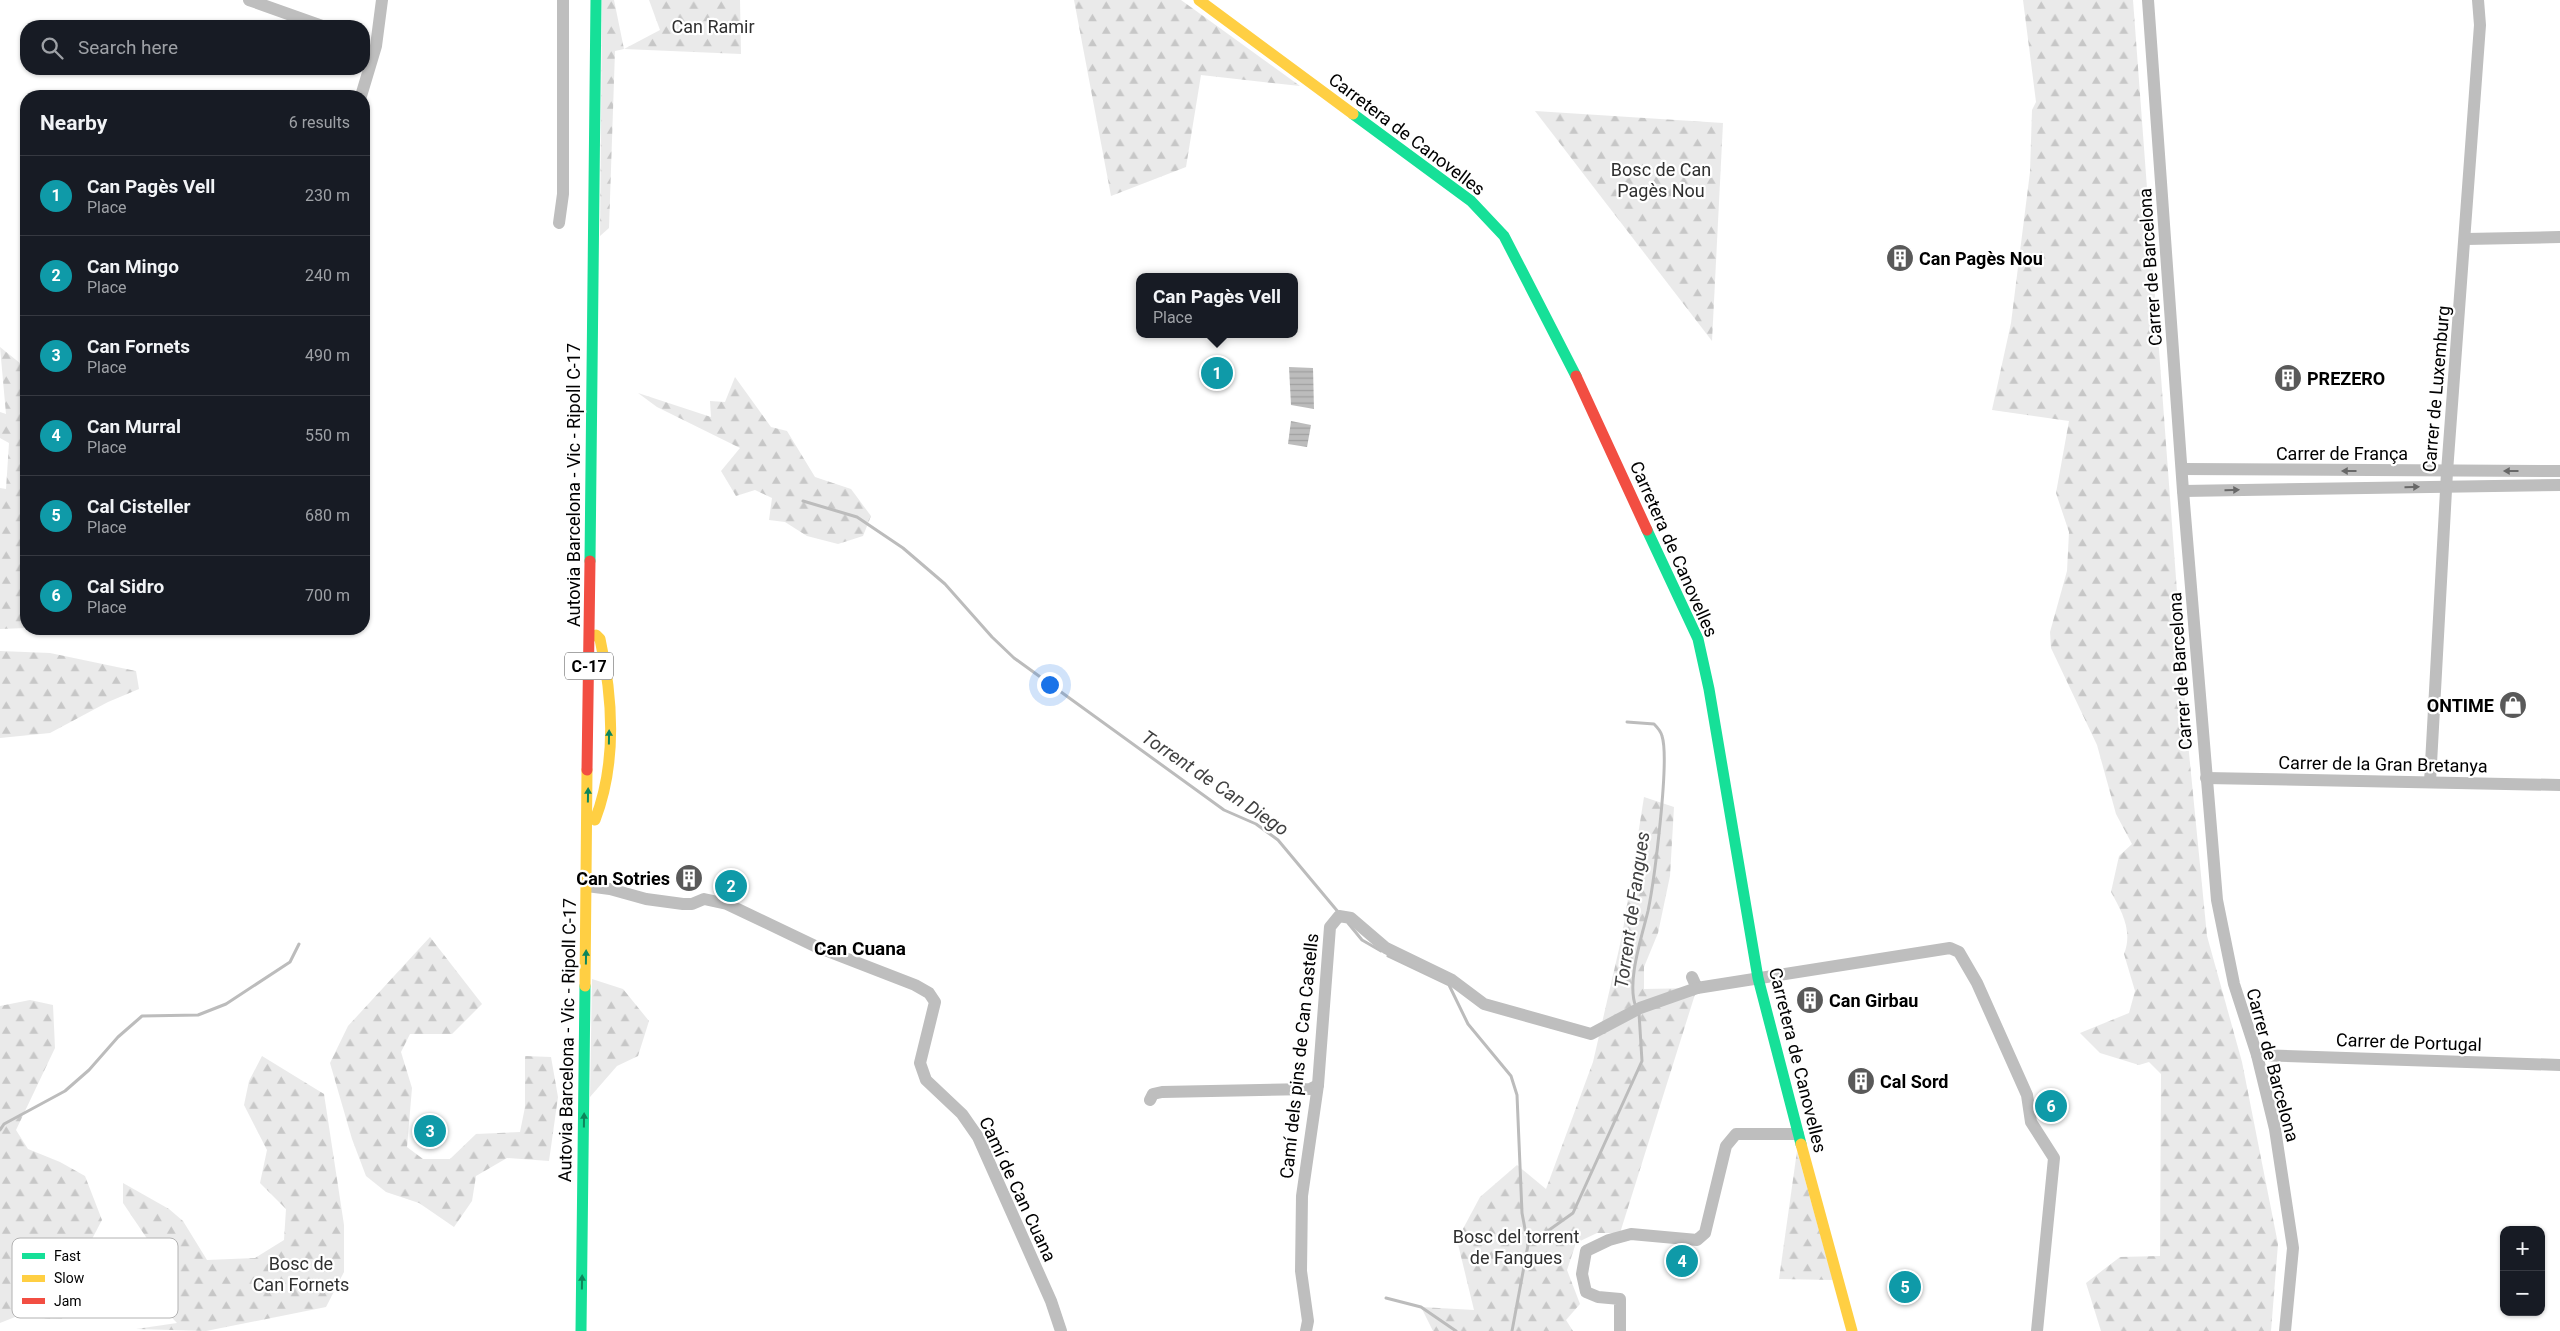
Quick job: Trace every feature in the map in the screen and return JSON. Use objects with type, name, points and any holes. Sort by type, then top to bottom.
[{"type":"main road","name":"Autovia Barcelona - Vic - Ripoll C-17","points":[[581,1331],[591,378],[600,351],[600,315],[606,305],[600,296],[598,249],[592,235],[596,0]]},
{"type":"main road","name":"Carretera de Canovelles","points":[[1199,0],[1471,201],[1504,236],[1561,345],[1698,639],[1709,689],[1758,978],[1852,1331]]},
{"type":"main road","points":[[587,834],[602,807],[608,760],[609,686],[600,638],[589,631]]},
{"type":"street","points":[[249,0],[305,20]]},
{"type":"street","points":[[370,43],[382,0]]},
{"type":"street","points":[[559,223],[564,194],[563,0]]},
{"type":"street","name":"Carrer de Barcelona","points":[[2148,0],[2183,469],[2183,491],[2217,900],[2234,984],[2257,1055],[2275,1129],[2293,1248],[2285,1331]]},
{"type":"street","name":"Carrer de Luxemburg","points":[[2430,782],[2446,486],[2466,238],[2480,26],[2478,0]]},
{"type":"street","points":[[362,90],[365,75]]},
{"type":"street","points":[[2466,238],[2560,237]]},
{"type":"street","name":"Carrer de França","points":[[2183,469],[2447,472],[2560,471]]},
{"type":"street","name":"Carrer de França","points":[[2183,491],[2560,485]]},
{"type":"street","name":"Carrer de la Gran Bretanya","points":[[2206,778],[2560,785]]},
{"type":"street","name":"Camí de Can Cuana","points":[[587,886],[664,902],[692,904],[704,899],[727,904],[817,947],[915,985],[929,993],[935,1002],[920,1064],[926,1080],[962,1114],[978,1137],[1051,1301],[1061,1331]]},
{"type":"street","name":"Camí dels pins de Can Castells","points":[[1306,1331],[1308,1321],[1302,1271],[1302,1196],[1318,1085],[1330,927],[1339,916],[1351,918],[1386,948],[1452,980],[1484,1004],[1590,1034],[1694,982],[1758,978],[1950,948],[1959,952],[1977,983],[2026,1095],[2031,1122],[2054,1158],[2037,1331]]},
{"type":"street","name":"Carrer de Portugal","points":[[2257,1055],[2560,1065]]},
{"type":"street","points":[[1150,1100],[1153,1094],[1162,1092],[1310,1089],[1318,1085]]},
{"type":"street","points":[[1620,1331],[1620,1299],[1598,1297],[1586,1292],[1582,1274],[1586,1251],[1608,1240],[1631,1234],[1697,1240],[1705,1234],[1726,1146],[1736,1134],[1798,1134]]},
{"type":"green space","points":[[602,0],[614,0],[624,49],[615,51],[609,228],[600,236]]},
{"type":"green space","name":"Can Ramir","points":[[649,0],[740,0],[741,54],[624,49],[660,30]]},
{"type":"green space","points":[[1074,0],[1181,0],[1300,86],[1201,75],[1186,167],[1111,196]]},
{"type":"green space","points":[[2023,0],[2133,0],[2189,753],[2207,936],[2242,1062],[2278,1244],[2271,1331],[2101,1331],[2086,1283],[2120,1257],[2160,1256],[2161,1074],[2149,1062],[2139,1065],[2100,1053],[2080,1033],[2129,1013],[2135,991],[2124,954],[2127,930],[2119,907],[2111,892],[2119,856],[2132,844],[2116,814],[2097,745],[2051,648],[2050,632],[2067,571],[2069,532],[2056,493],[2069,421],[1992,410],[2011,323],[2030,172],[2032,110],[2036,102]]},
{"type":"green space","name":"Bosc de Can Pagès Nou","points":[[1535,111],[1723,123],[1712,341]]},
{"type":"green space","points":[[0,347],[20,363],[20,628],[0,629],[0,488],[6,489],[9,443],[0,438],[0,412],[6,414]]},
{"type":"green space","points":[[735,377],[771,427],[787,431],[815,477],[851,489],[871,516],[863,536],[838,544],[807,536],[785,522],[769,520],[772,498],[755,490],[736,496],[721,471],[740,448],[657,407],[638,393],[711,417],[710,401],[725,402]]},
{"type":"green space","points":[[0,651],[50,653],[136,671],[139,689],[108,702],[50,733],[0,738]]},
{"type":"green space","name":"Bosc del torrent de Fangues","points":[[1644,797],[1674,807],[1670,876],[1658,933],[1644,967],[1644,989],[1697,988],[1620,1233],[1597,1233],[1576,1243],[1567,1270],[1580,1304],[1566,1320],[1573,1331],[1433,1331],[1421,1307],[1474,1310],[1457,1240],[1480,1197],[1517,1165],[1546,1189],[1593,1062],[1622,936]]},
{"type":"green space","points":[[430,937],[482,1004],[452,1034],[410,1034],[401,1052],[412,1088],[407,1147],[423,1159],[450,1159],[476,1134],[520,1132],[525,1107],[525,1056],[551,1057],[558,1097],[549,1161],[507,1158],[476,1176],[472,1201],[454,1227],[419,1203],[386,1192],[366,1176],[352,1139],[330,1063],[348,1026]]},
{"type":"green space","points":[[592,979],[623,989],[649,1021],[638,1056],[617,1066],[590,1097]]},
{"type":"green space","points":[[30,1000],[53,1005],[55,1048],[16,1130],[28,1149],[60,1162],[85,1176],[102,1220],[92,1238],[12,1238],[12,1318],[0,1323],[0,1006]]},
{"type":"green space","name":"Bosc de Can Fornets","points":[[262,1056],[324,1094],[344,1225],[344,1272],[326,1307],[206,1331],[136,1329],[177,1323],[172,1318],[178,1318],[178,1238],[147,1238],[123,1203],[123,1183],[169,1209],[183,1221],[207,1260],[255,1258],[284,1240],[286,1209],[260,1183],[267,1150],[244,1105],[249,1081]]},
{"type":"green space","points":[[1797,1151],[1833,1280],[1779,1279]]},
{"type":"shaded area","points":[[1289,367],[1313,368],[1314,409],[1291,405]]},
{"type":"shaded area","points":[[1291,421],[1311,425],[1307,447],[1288,444]]},
{"type":"waterway","name":"Torrent de Can Diego","points":[[803,501],[857,517],[903,548],[945,584],[992,637],[1014,658],[1224,810],[1256,824],[1278,840],[1339,913]]},
{"type":"waterway","name":"Torrent de Fangues","points":[[1627,722],[1654,724],[1661,734],[1664,749],[1663,794],[1654,875],[1634,973],[1633,997],[1636,1007]]},
{"type":"waterway","name":"Torrent de Can Diego","points":[[1348,923],[1362,940],[1381,951]]},
{"type":"waterway","points":[[0,1130],[4,1124],[65,1091],[89,1070],[118,1037],[142,1016],[198,1015],[226,1004],[290,962],[299,944]]},
{"type":"waterway","name":"Torrent de Can Diego","points":[[1388,956],[1449,985],[1468,1024],[1511,1076],[1517,1095],[1522,1213],[1528,1245]]},
{"type":"waterway","name":"Torrent de Fangues","points":[[1512,1331],[1528,1245],[1573,1213],[1642,1061],[1639,1013]]},
{"type":"waterway","points":[[1386,1298],[1421,1307],[1456,1331]]},
{"type":"traffic: fast","points":[[590,561],[596,0]]},
{"type":"traffic: fast","points":[[1353,114],[1471,201],[1504,236],[1576,376]]},
{"type":"traffic: fast","points":[[1647,530],[1698,639],[1709,689],[1758,978],[1801,1144]]},
{"type":"traffic: fast","points":[[581,1331],[585,986]]},
{"type":"traffic: slow","points":[[1199,0],[1353,114]]},
{"type":"traffic: slow","points":[[595,820],[607,776],[611,730],[608,684],[600,639],[596,635]]},
{"type":"traffic: slow","points":[[585,986],[587,770]]},
{"type":"traffic: slow","points":[[1801,1144],[1852,1331]]},
{"type":"traffic: jam","points":[[1576,376],[1647,530]]},
{"type":"traffic: jam","points":[[587,770],[590,561]]},
{"type":"place","name":"Can Pagès Nou","points":[[1900,258]]},
{"type":"place","name":"Can Pagès Vell","points":[[1217,373]]},
{"type":"place","name":"PREZERO","points":[[2288,378]]},
{"type":"place","name":"ONTIME","points":[[2513,705]]},
{"type":"place","name":"Can Sotries","points":[[689,878]]},
{"type":"place","name":"Can Mingo","points":[[731,886]]},
{"type":"place","name":"Can Girbau","points":[[1810,1000]]},
{"type":"place","name":"Cal Sord","points":[[1861,1081]]},
{"type":"place","name":"Cal Sidro","points":[[2051,1106]]},
{"type":"place","name":"Can Fornets","points":[[430,1131]]},
{"type":"place","name":"Can Murral","points":[[1682,1261]]},
{"type":"place","name":"Cal Cisteller","points":[[1905,1287]]},
{"type":"district","name":"Can Cuana","points":[[860,948]]}]
